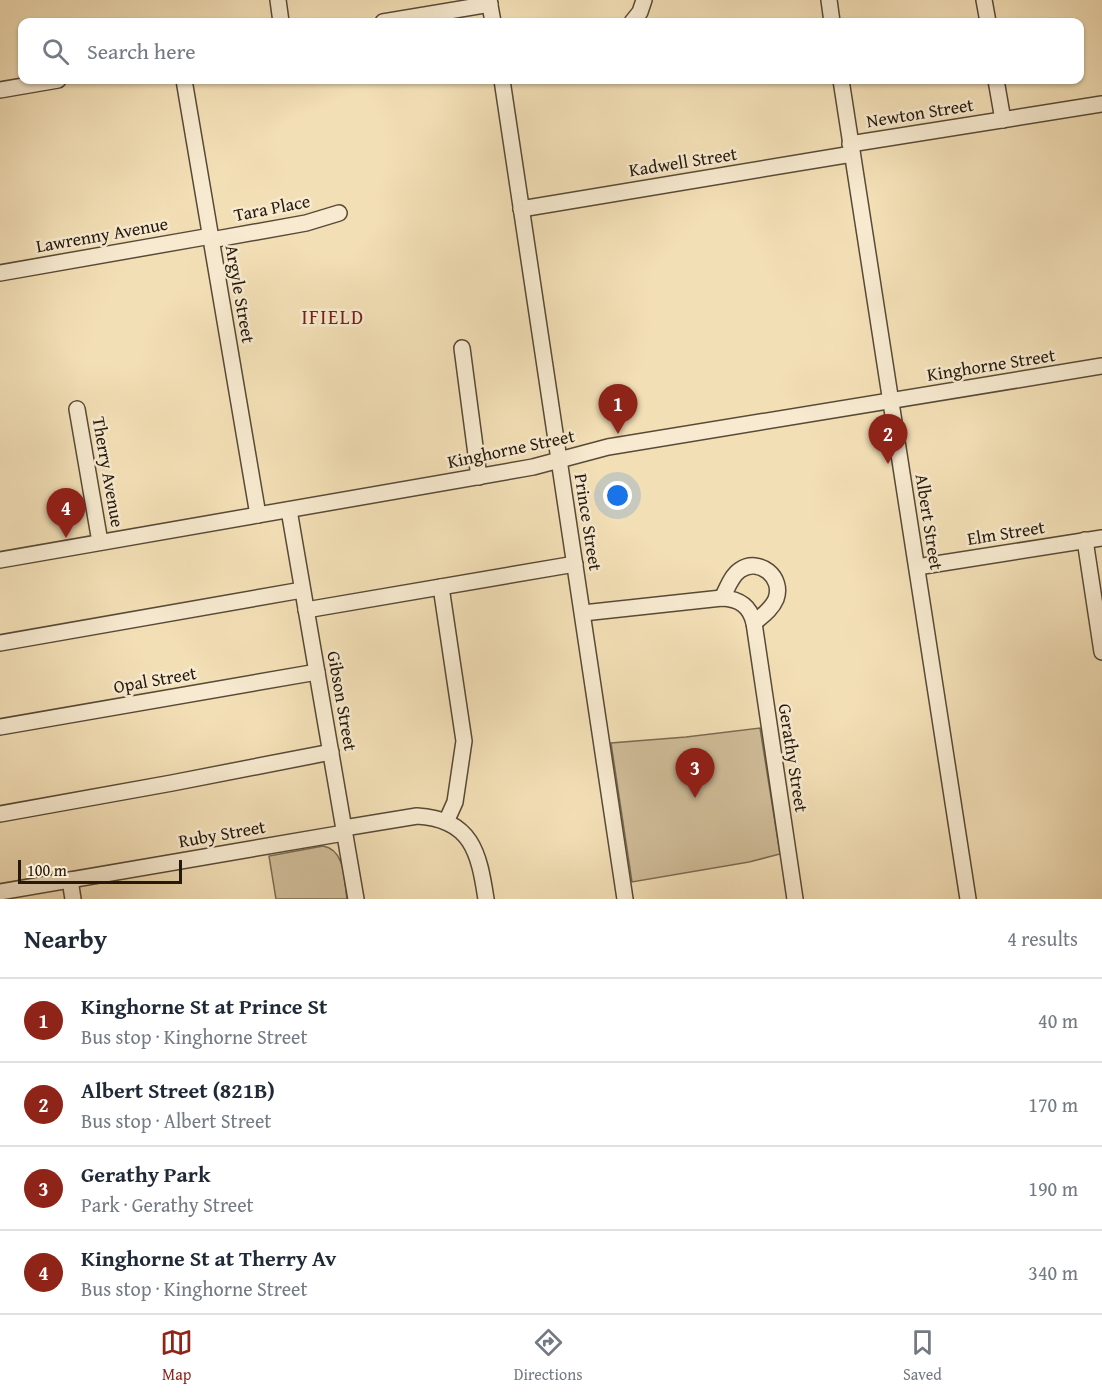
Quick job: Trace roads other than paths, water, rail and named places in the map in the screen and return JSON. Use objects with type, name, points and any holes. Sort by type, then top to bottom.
[{"type":"street","points":[[278,0],[280,18]]},
{"type":"street","points":[[635,18],[644,0]]},
{"type":"street","points":[[829,0],[831,18]]},
{"type":"street","points":[[984,0],[987,18]]},
{"type":"street","points":[[405,18],[489,2],[492,18]]},
{"type":"street","points":[[0,90],[35,84]]},
{"type":"street","name":"Argyle Street","points":[[185,84],[258,515]]},
{"type":"street","name":"Prince Street","points":[[503,84],[625,899]]},
{"type":"street","name":"Albert Street","points":[[842,84],[968,899]]},
{"type":"street","points":[[997,84],[1003,120]]},
{"type":"street","name":"Newton Street","points":[[851,149],[1102,104]]},
{"type":"street","name":"Kadwell Street","points":[[521,209],[851,149]]},
{"type":"street","name":"Tara Place","points":[[211,238],[306,223],[339,213]]},
{"type":"street","name":"Lawrenny Avenue","points":[[0,273],[211,238]]},
{"type":"street","points":[[462,348],[479,477]]},
{"type":"street","name":"Kinghorne Street","points":[[0,560],[479,477],[559,461],[608,447],[1102,366]]},
{"type":"street","name":"Therry Avenue","points":[[77,409],[100,542]]},
{"type":"street","name":"Gibson Street","points":[[289,510],[356,899]]},
{"type":"street","name":"Elm Street","points":[[917,567],[1102,538]]},
{"type":"street","points":[[1085,540],[1102,652]]},
{"type":"street","points":[[306,610],[575,564]]},
{"type":"street","points":[[722,598],[735,574],[745,567],[759,566],[770,572],[778,588],[775,601],[754,623]]},
{"type":"street","points":[[441,586],[464,741],[455,802],[446,822],[463,833],[475,849],[486,899]]},
{"type":"street","points":[[0,643],[303,590]]},
{"type":"street","name":"Gerathy Street","points":[[583,613],[722,598],[738,600],[749,610],[754,623],[795,899]]},
{"type":"street","name":"Opal Street","points":[[0,728],[316,672]]},
{"type":"street","points":[[0,814],[331,752]]},
{"type":"street","name":"Ruby Street","points":[[0,892],[417,816],[446,822]]},
{"type":"street","points":[[70,880],[73,899]]},
{"type":"place","name":"Kinghorne St at Prince St","points":[[618,434]]},
{"type":"place","name":"Albert Street (821B)","points":[[888,464]]},
{"type":"place","name":"Kinghorne St at Therry Av","points":[[66,538]]},
{"type":"place","name":"Gerathy Park","points":[[695,798]]},
{"type":"district","name":"IFIELD","points":[[333,317]]}]
